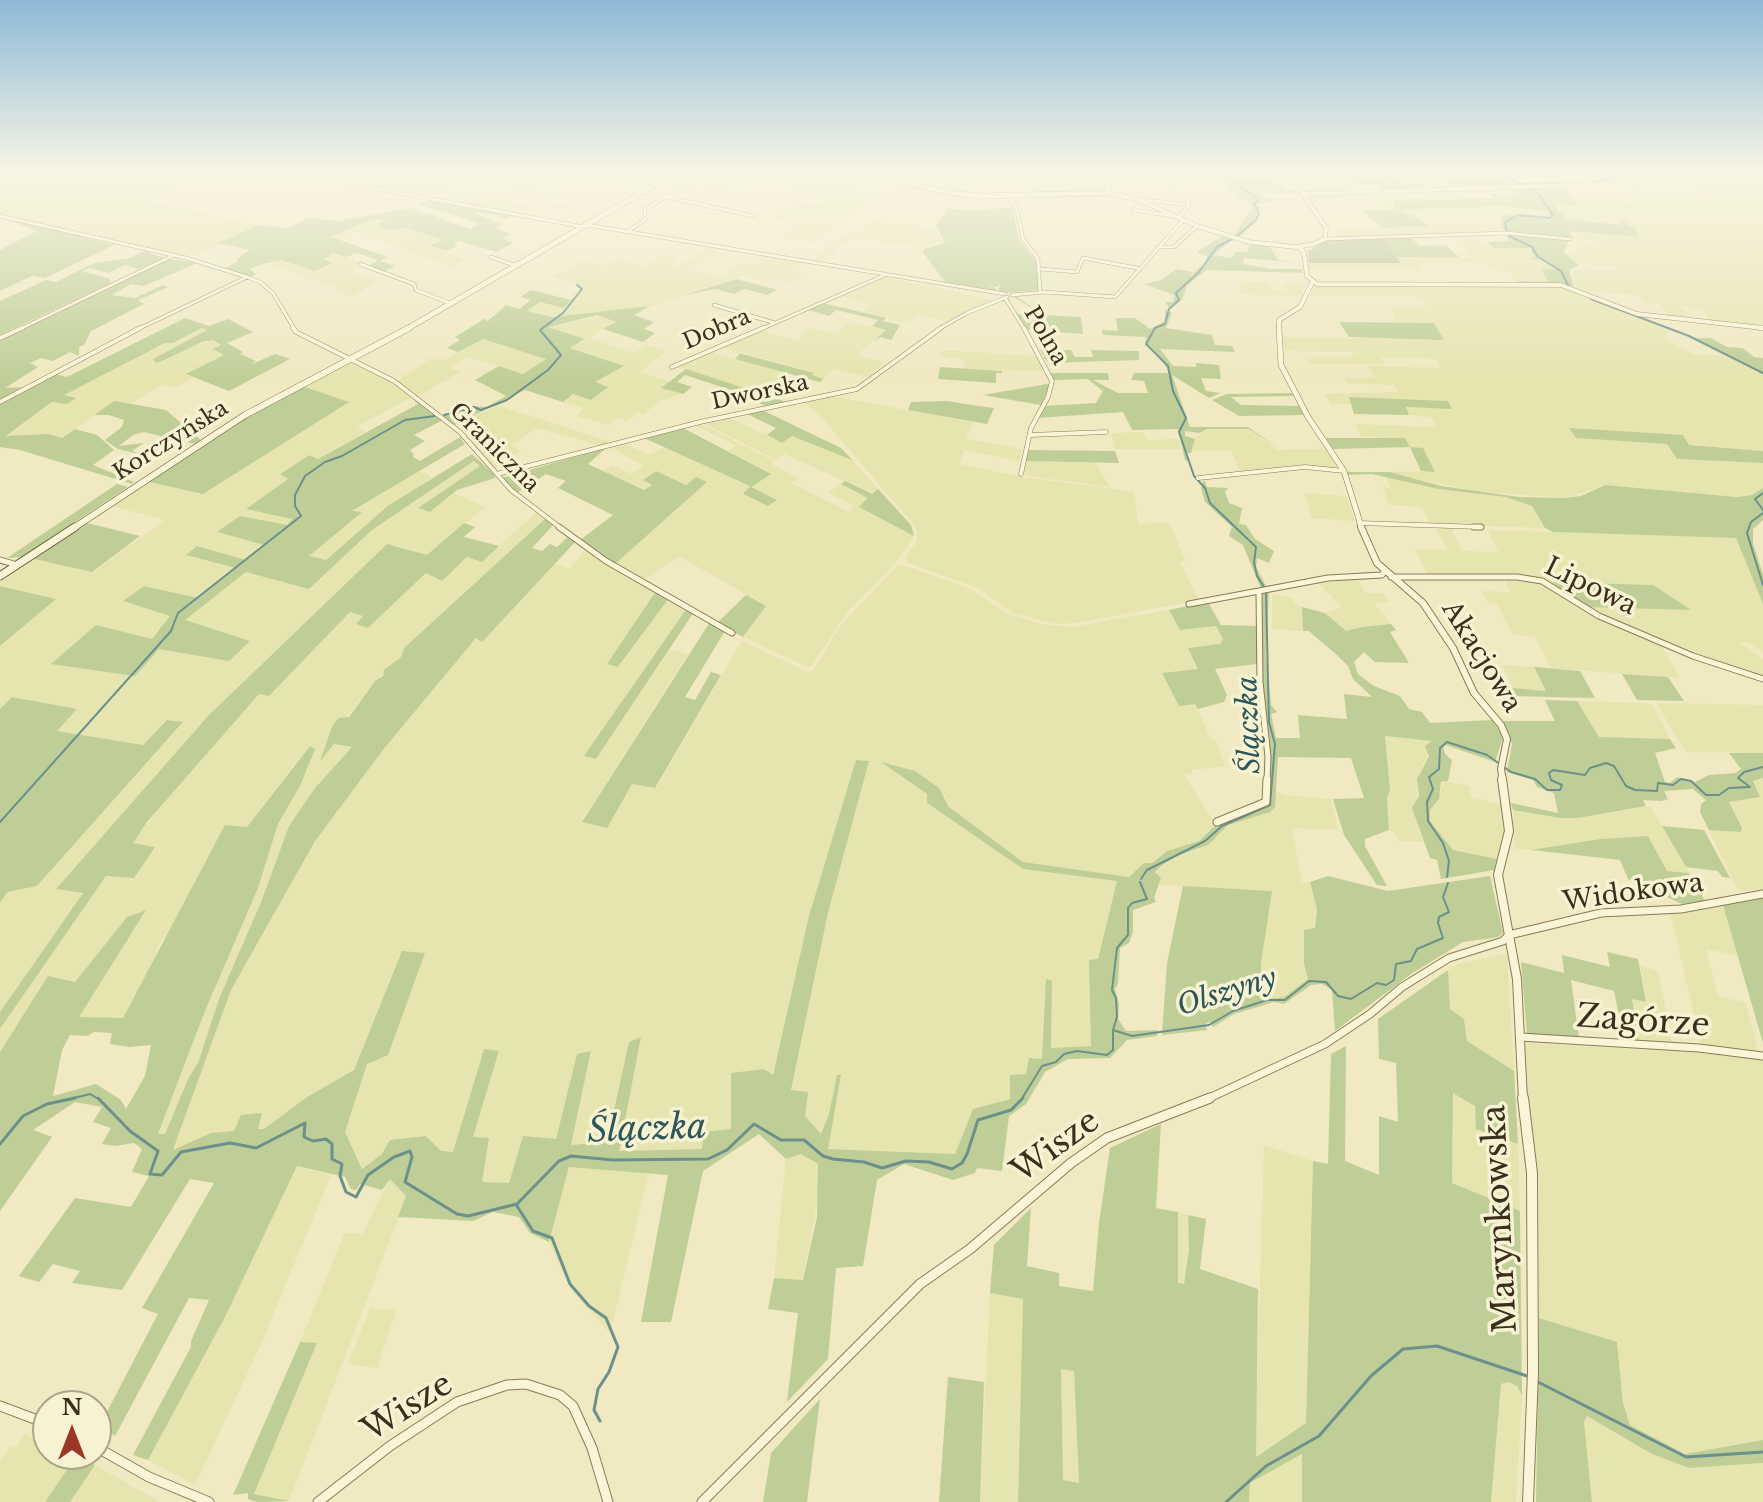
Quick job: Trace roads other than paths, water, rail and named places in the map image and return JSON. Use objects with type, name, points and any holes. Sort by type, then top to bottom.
[{"type":"main road","name":"Korczyńska","points":[[0,576],[245,415],[452,304],[559,241]]},
{"type":"street","name":"Graniczna","points":[[108,241],[260,282],[273,293],[296,332],[405,388],[460,432],[530,506],[606,561],[732,633]]},
{"type":"street","points":[[682,241],[1007,296],[1040,292],[1115,297],[1163,241]]},
{"type":"street","points":[[1025,241],[1038,259],[1040,292]]},
{"type":"street","points":[[1158,247],[1174,247],[1180,241]]},
{"type":"street","points":[[1247,241],[1299,247],[1318,241]]},
{"type":"street","points":[[1299,247],[1304,252],[1307,276],[1312,283],[1568,287],[1637,314],[1763,328]]},
{"type":"street","points":[[0,338],[172,256]]},
{"type":"street","points":[[491,257],[517,266]]},
{"type":"street","points":[[1041,269],[1077,272],[1083,258],[1137,268]]},
{"type":"street","points":[[360,264],[414,284],[416,290],[452,304]]},
{"type":"street","name":"Dobra","points":[[672,367],[886,274]]},
{"type":"street","points":[[0,402],[110,342],[247,277]]},
{"type":"street","name":"Akacjowa","points":[[1312,283],[1300,307],[1279,320],[1278,353],[1294,392],[1344,471],[1369,549],[1388,575],[1416,594],[1428,609],[1453,648],[1474,693],[1505,731],[1506,749],[1501,765],[1509,831],[1498,875],[1509,935]]},
{"type":"street","name":"Polna","points":[[1007,296],[1052,381],[1030,435],[1021,463],[1021,474]]},
{"type":"street","name":"Dworska","points":[[497,474],[638,437],[857,389],[920,340],[967,313],[1007,296]]},
{"type":"street","name":"Dobra","points":[[714,305],[775,323]]},
{"type":"street","points":[[1030,435],[1106,432]]},
{"type":"street","points":[[1198,478],[1305,467],[1344,471]]},
{"type":"street","points":[[1359,523],[1481,527]]},
{"type":"street","points":[[0,560],[17,565]]},
{"type":"street","name":"Lipowa","points":[[1189,604],[1328,578],[1388,575],[1517,577],[1542,581],[1599,616],[1693,656],[1763,679]]},
{"type":"street","points":[[1217,822],[1266,802],[1268,757],[1259,668],[1259,591]]},
{"type":"street","name":"Widokowa","points":[[1509,935],[1601,913],[1681,909],[1763,894]]},
{"type":"street","name":"Marynkowska","points":[[1509,935],[1517,979],[1521,1084],[1532,1173],[1533,1372],[1528,1502]]},
{"type":"street","name":"Wisze","points":[[702,1502],[920,1284],[970,1249],[1082,1154],[1124,1129],[1224,1092],[1325,1044],[1370,1014],[1402,987],[1449,958],[1503,941],[1509,935]]},
{"type":"street","name":"Zagórze","points":[[1520,1037],[1699,1048],[1763,1056]]},
{"type":"street","name":"Wisze","points":[[318,1502],[394,1443],[457,1402],[507,1385],[526,1384],[560,1395],[573,1406],[592,1448],[608,1502]]},
{"type":"street","points":[[0,1406],[32,1418]]},
{"type":"street","points":[[112,1456],[149,1477],[209,1502]]},
{"type":"waterway","name":"Ślączka","points":[[1228,241],[1217,247],[1199,272],[1176,293],[1179,300],[1169,309],[1165,324],[1155,328],[1146,344],[1168,366],[1173,391],[1186,418],[1179,432],[1194,476],[1205,488],[1210,503],[1256,547],[1254,562],[1257,576],[1264,587]]},
{"type":"waterway","points":[[1520,241],[1532,247],[1538,257],[1561,271],[1569,287]]},
{"type":"waterway","points":[[444,415],[474,407],[481,410],[507,400],[548,370],[561,355],[540,330],[563,313],[582,289],[577,285]]},
{"type":"waterway","points":[[1591,299],[1689,336],[1763,373]]},
{"type":"waterway","points":[[0,822],[171,631],[178,613],[301,516],[295,506],[295,495],[305,476],[325,462],[342,456],[405,420],[435,416]]},
{"type":"waterway","name":"Olszyny","points":[[1763,493],[1755,499],[1763,510]]},
{"type":"waterway","name":"Olszyny","points":[[1763,513],[1751,522],[1747,533],[1763,585]]},
{"type":"waterway","name":"Ślączka","points":[[1141,879],[1147,870],[1205,841],[1222,826],[1270,805],[1275,744],[1269,722],[1266,593]]},
{"type":"waterway","name":"Olszyny","points":[[1447,877],[1449,861],[1443,843],[1428,821],[1427,802],[1433,789],[1429,777],[1439,769],[1440,748],[1447,742],[1487,755],[1511,772],[1535,779],[1547,790],[1560,790],[1562,785],[1551,780],[1549,773],[1553,770],[1585,775],[1590,768],[1606,763],[1614,766],[1626,786],[1635,790],[1657,791],[1658,783],[1673,785],[1681,779],[1691,781],[1706,795],[1719,795],[1729,788],[1750,787],[1738,778],[1744,772],[1763,767]]},
{"type":"waterway","name":"Ślączka","points":[[1113,1030],[1117,1017],[1116,998],[1112,990],[1117,948],[1128,935],[1128,908],[1132,903],[1147,899],[1140,882]]},
{"type":"waterway","name":"Olszyny","points":[[1113,1030],[1132,1036],[1209,1025],[1233,1011],[1267,1000],[1285,1000],[1309,981],[1326,982],[1338,996],[1351,999],[1377,983],[1386,985],[1394,980],[1396,964],[1411,961],[1417,949],[1443,938],[1438,923],[1439,917],[1449,912],[1443,897],[1448,883]]},
{"type":"waterway","name":"Ślączka","points":[[1021,1100],[1042,1066],[1056,1062],[1064,1054],[1077,1051],[1107,1055],[1113,1050],[1113,1030]]},
{"type":"waterway","name":"Ślączka","points":[[68,1100],[90,1094],[100,1100]]},
{"type":"waterway","name":"Ślączka","points":[[68,1100],[75,1098]]},
{"type":"waterway","name":"Ślączka","points":[[0,1144],[23,1116],[47,1104],[68,1100]]},
{"type":"waterway","name":"Ślączka","points":[[100,1100],[130,1131],[158,1151],[150,1174],[162,1175],[181,1152],[230,1143],[256,1148],[305,1123],[304,1137],[313,1141],[326,1139],[332,1144],[332,1159],[342,1164],[340,1176],[346,1192],[356,1197],[368,1175],[394,1157],[410,1151],[412,1157],[405,1182],[457,1214],[468,1216],[517,1204],[559,1161],[571,1156],[613,1160],[708,1159],[727,1150],[754,1124],[781,1140],[804,1140],[823,1156],[833,1159],[864,1162],[882,1168],[906,1161],[929,1162],[952,1169],[962,1163],[967,1154],[978,1120],[1011,1110],[1021,1100]]},
{"type":"waterway","points":[[517,1206],[533,1231],[552,1238],[570,1284],[589,1306],[606,1318],[618,1347],[609,1372],[598,1389],[594,1410],[600,1421]]},
{"type":"waterway","points":[[1226,1502],[1266,1466],[1319,1436],[1371,1376],[1403,1349],[1437,1346],[1527,1376]]},
{"type":"waterway","points":[[1538,1382],[1686,1457],[1763,1452]]}]
